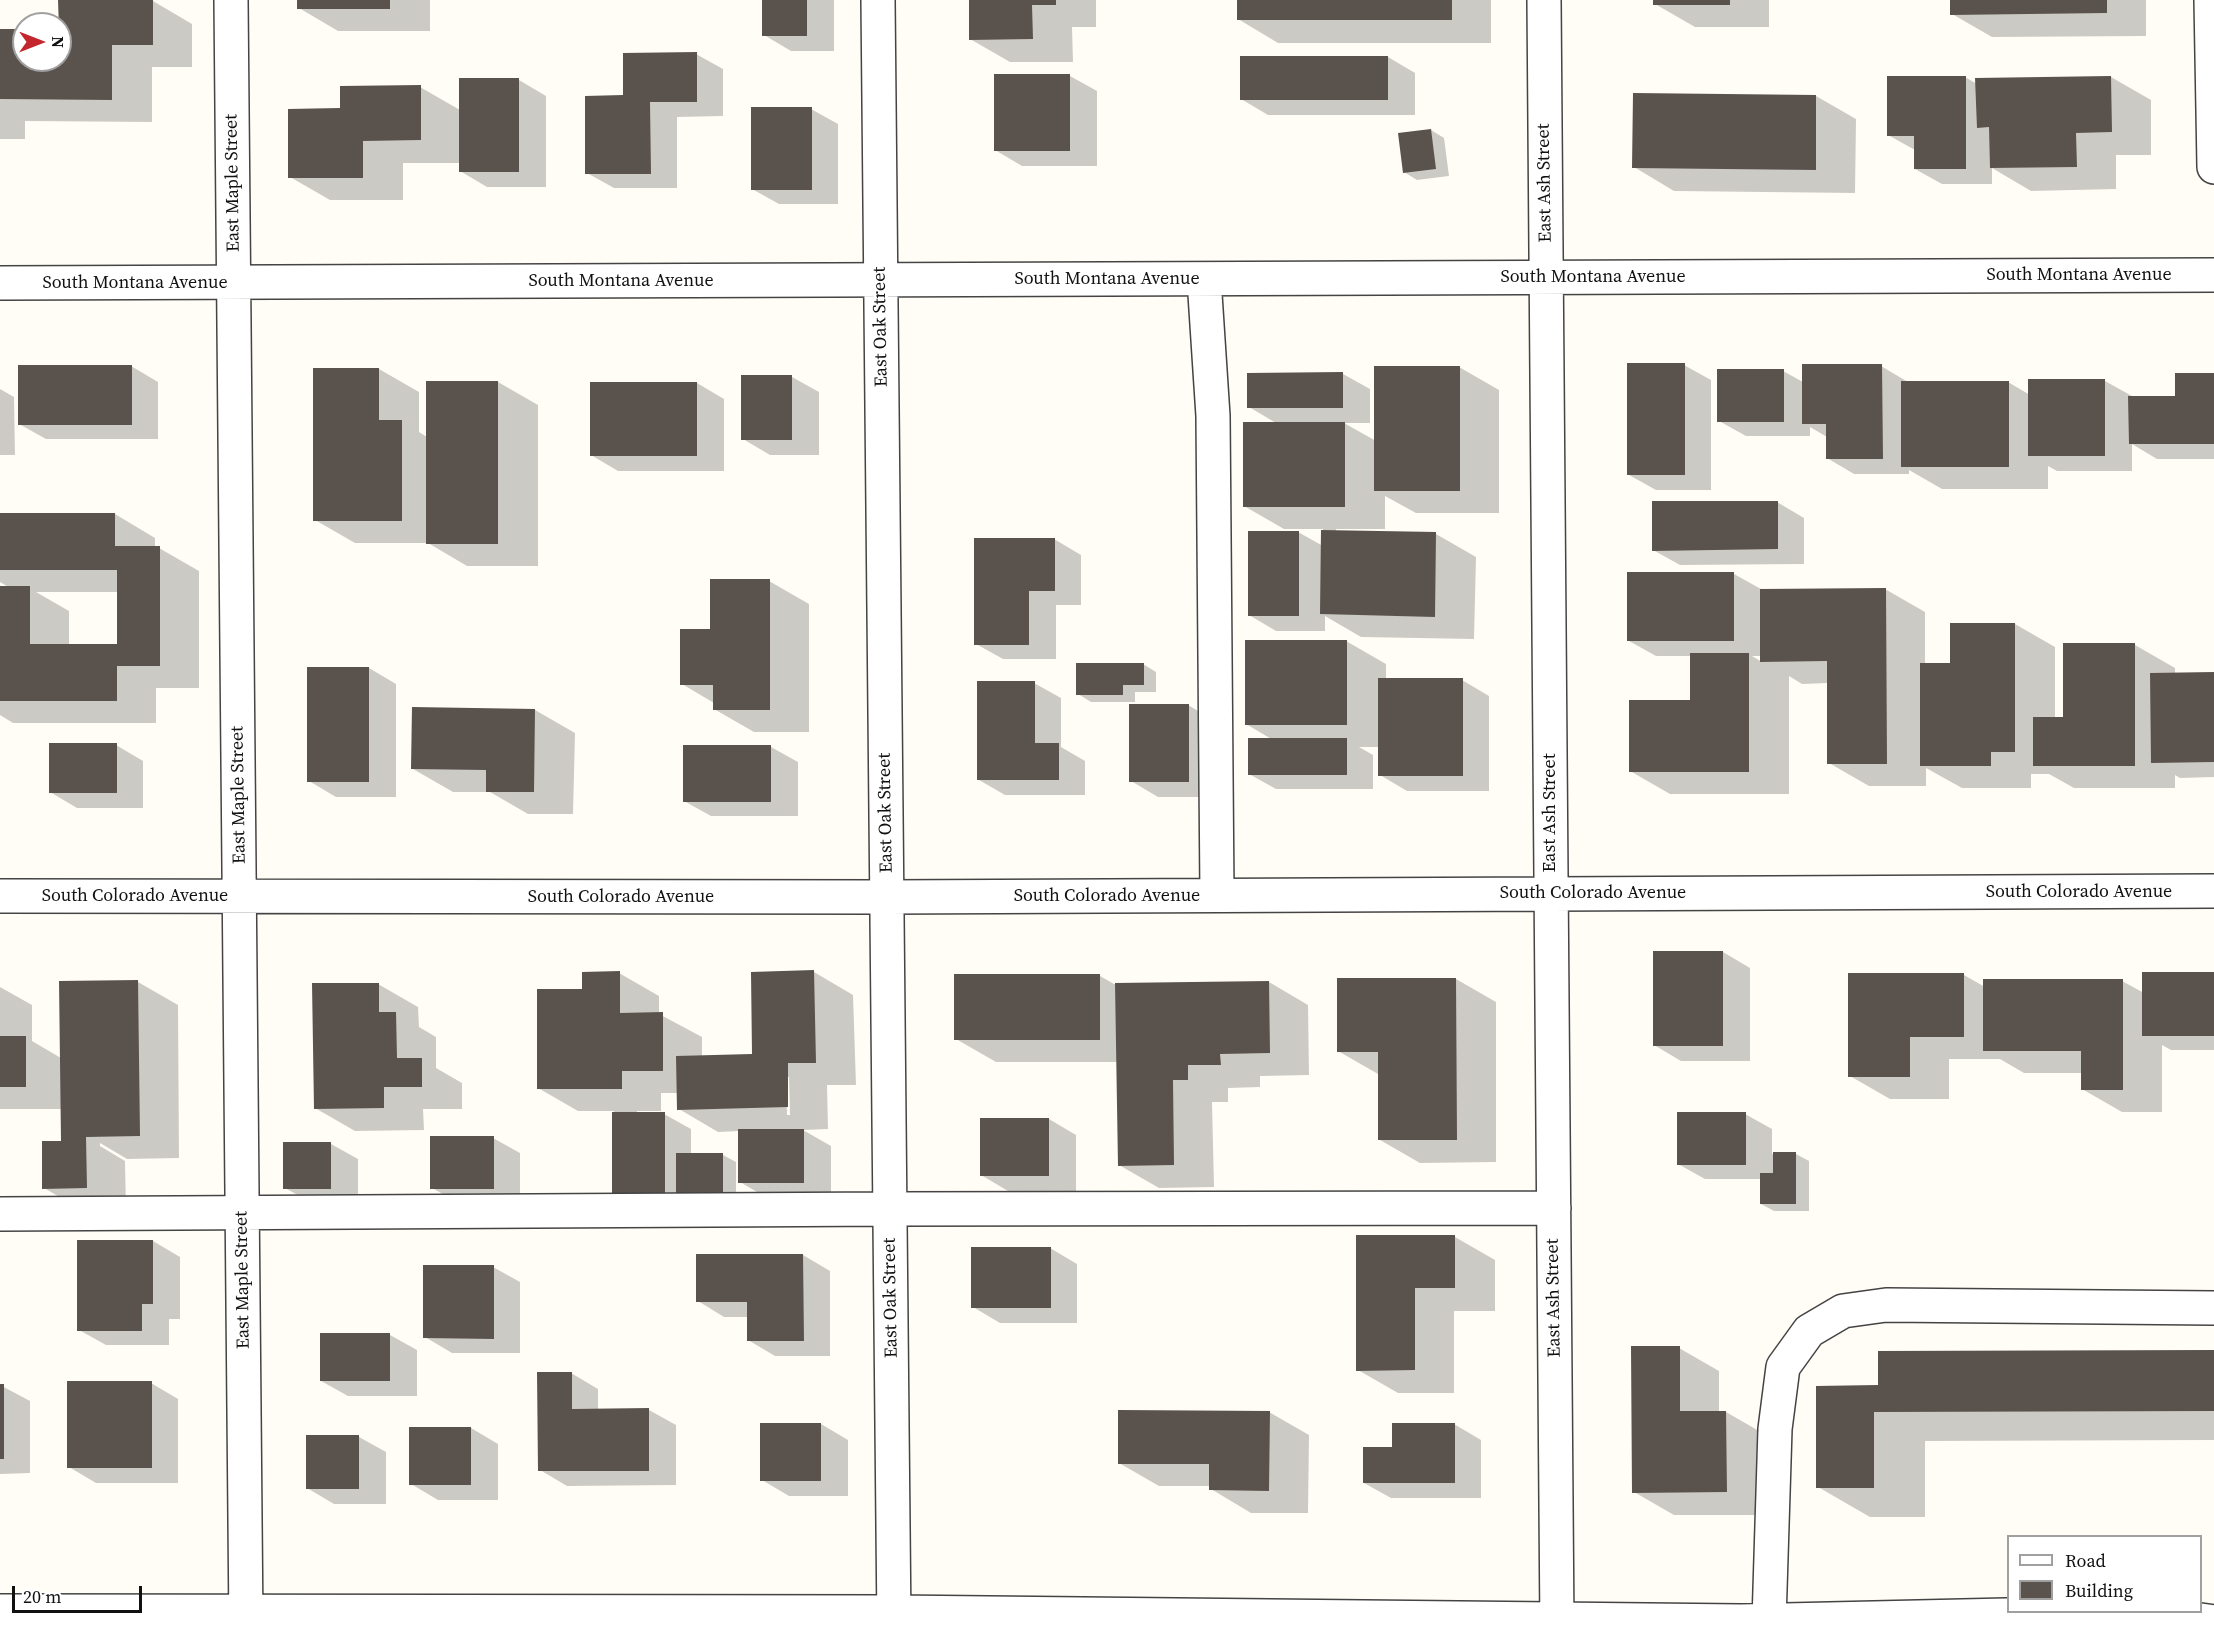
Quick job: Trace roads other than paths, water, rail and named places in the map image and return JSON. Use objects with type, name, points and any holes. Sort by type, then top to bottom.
[{"type":"street","name":"East Maple Street","points":[[231,0],[246,1618]]},
{"type":"street","name":"East Oak Street","points":[[878,0],[894,1619]]},
{"type":"street","name":"East Ash Street","points":[[1544,0],[1557,1622]]},
{"type":"street","points":[[2211,0],[2214,167]]},
{"type":"street","name":"South Montana Avenue","points":[[0,283],[2214,275]]},
{"type":"street","points":[[1204,279],[1213,416],[1217,895]]},
{"type":"street","name":"South Colorado Avenue","points":[[0,896],[887,897],[2214,891]]},
{"type":"street","points":[[0,1214],[1554,1208]]},
{"type":"street","points":[[1769,1621],[1775,1428],[1783,1367],[1809,1331],[1843,1311],[1886,1305],[2214,1308]]},
{"type":"street","points":[[0,1611],[246,1618],[1557,1622],[1769,1621],[2065,1613]]},
{"type":"street","points":[[2157,1613],[2214,1622]]}]
